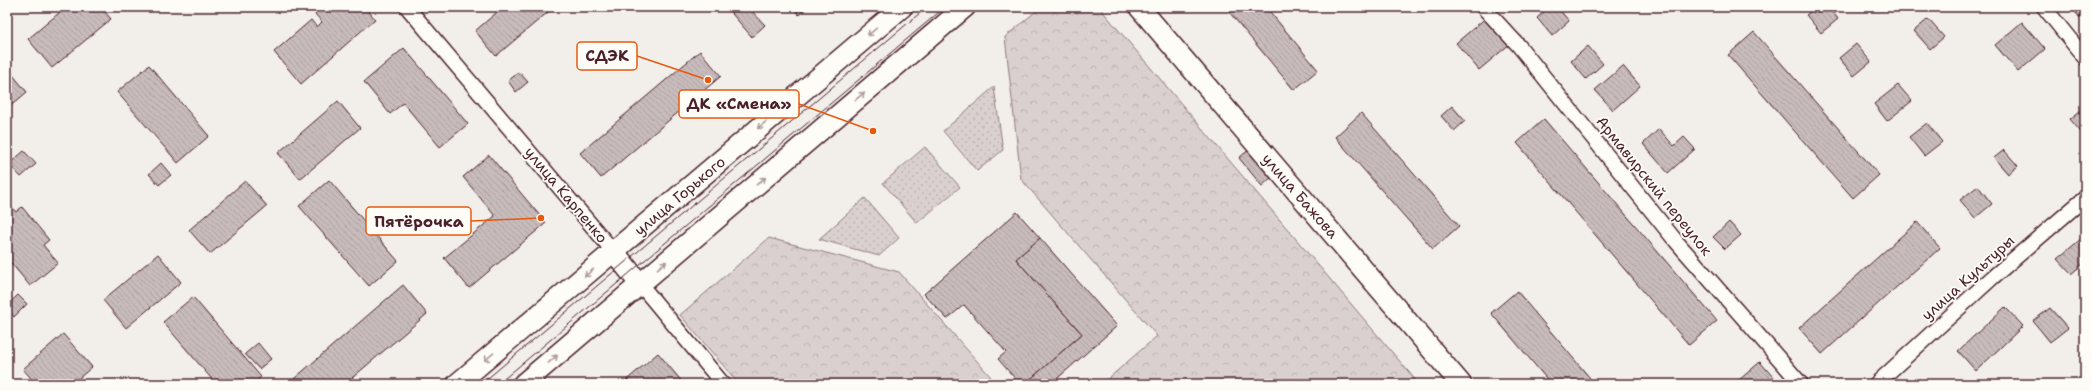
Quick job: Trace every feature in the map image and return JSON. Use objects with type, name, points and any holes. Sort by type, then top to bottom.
[{"type":"main road","name":"улица Горького","points":[[457,384],[902,7]]},
{"type":"main road","points":[[523,384],[965,7]]},
{"type":"main road","name":"улица Бажова","points":[[1139,7],[1461,384]]},
{"type":"main road","name":"улица Карпенко","points":[[614,252],[640,284]]},
{"type":"street","name":"улица Карпенко","points":[[407,7],[614,252]]},
{"type":"street","name":"Армавирский переулок","points":[[1484,7],[1519,46],[1675,240],[1801,384]]},
{"type":"street","points":[[2044,7],[2085,58]]},
{"type":"street","name":"улица Культуры","points":[[1876,384],[1993,277],[2085,198]]},
{"type":"street","name":"улица Карпенко","points":[[640,284],[723,384]]},
{"type":"green space","points":[[1041,7],[1099,7],[1419,384],[1102,384],[1157,336],[1021,179],[1005,37]]},
{"type":"green space","points":[[994,87],[1003,150],[977,171],[943,131]]},
{"type":"green space","points":[[925,147],[960,187],[917,223],[883,183]]},
{"type":"green space","points":[[865,198],[899,238],[879,256],[819,239]]},
{"type":"green space","points":[[769,238],[899,272],[997,384],[959,384],[954,378],[947,384],[739,384],[680,315]]},
{"type":"building","points":[[66,7],[101,7],[111,19],[52,68],[28,39]]},
{"type":"building","points":[[309,7],[365,7],[375,19],[301,84],[274,52],[311,20],[317,27],[322,22]]},
{"type":"building","points":[[503,7],[554,7],[496,56],[475,31]]},
{"type":"building","points":[[726,7],[748,7],[765,25],[752,37]]},
{"type":"building","points":[[792,7],[808,7],[799,15]]},
{"type":"building","points":[[1225,7],[1266,7],[1318,70],[1294,90]]},
{"type":"building","points":[[1549,7],[1557,7],[1569,21],[1552,36],[1537,18]]},
{"type":"building","points":[[1816,7],[1829,7],[1838,19],[1821,33],[1806,15]]},
{"type":"building","points":[[2071,7],[2085,7],[2085,13],[2080,18]]},
{"type":"building","points":[[1488,16],[1511,43],[1479,70],[1456,43]]},
{"type":"building","points":[[1928,19],[1944,37],[1930,49],[1914,31]]},
{"type":"building","points":[[2022,22],[2045,49],[2018,72],[1995,45]]},
{"type":"building","points":[[1754,32],[1879,175],[1853,198],[1728,55]]},
{"type":"building","points":[[1856,44],[1871,62],[1854,76],[1839,58]]},
{"type":"building","points":[[1588,46],[1603,64],[1586,79],[1571,61]]},
{"type":"building","points":[[404,48],[468,124],[440,147],[403,103],[390,114],[364,82]]},
{"type":"building","points":[[700,51],[721,76],[601,178],[580,153]]},
{"type":"building","points":[[149,65],[209,136],[178,163],[117,92]]},
{"type":"building","points":[[1623,66],[1640,86],[1613,110],[1595,90]]},
{"type":"building","points":[[7,68],[27,92],[7,109]]},
{"type":"building","points":[[519,72],[528,82],[516,92],[508,81]]},
{"type":"building","points":[[1898,85],[1912,101],[1887,121],[1874,104]]},
{"type":"building","points":[[338,101],[360,128],[300,179],[278,153]]},
{"type":"building","points":[[1452,106],[1465,121],[1454,131],[1441,116]]},
{"type":"building","points":[[2085,107],[2085,137],[2070,119]]},
{"type":"building","points":[[1361,113],[1459,226],[1433,249],[1335,137]]},
{"type":"building","points":[[1544,119],[1717,321],[1689,345],[1517,143]]},
{"type":"building","points":[[1927,123],[1942,142],[1924,156],[1909,137]]},
{"type":"building","points":[[1659,129],[1674,146],[1684,137],[1695,149],[1668,173],[1643,144]]},
{"type":"building","points":[[1251,148],[1274,175],[1262,186],[1239,158]]},
{"type":"building","points":[[2004,150],[2018,166],[2008,174],[1994,158]]},
{"type":"building","points":[[24,151],[36,164],[21,177],[9,164]]},
{"type":"building","points":[[489,155],[546,223],[469,288],[444,258],[495,216],[463,177]]},
{"type":"building","points":[[161,163],[171,175],[159,185],[149,174]]},
{"type":"building","points":[[329,180],[398,261],[369,286],[299,206]]},
{"type":"building","points":[[245,181],[267,206],[210,254],[189,230]]},
{"type":"building","points":[[1978,186],[1992,204],[1975,218],[1960,200]]},
{"type":"building","points":[[7,202],[16,212],[22,207],[49,240],[43,245],[58,263],[30,286],[7,258]]},
{"type":"building","points":[[1017,212],[1040,238],[1016,259],[1082,334],[1025,384],[1020,384],[998,359],[1006,352],[964,305],[947,319],[924,294]]},
{"type":"building","points":[[1729,222],[1741,235],[1725,249],[1713,237]]},
{"type":"building","points":[[1917,222],[1940,248],[1822,354],[1799,328]]},
{"type":"building","points":[[1040,238],[1117,326],[1051,384],[1025,384],[1082,334],[1016,259]]},
{"type":"building","points":[[2082,238],[2085,241],[2085,266],[2083,264],[2071,274],[2057,259]]},
{"type":"building","points":[[158,254],[181,282],[126,328],[103,300]]},
{"type":"building","points":[[403,285],[427,314],[345,384],[288,384]]},
{"type":"building","points":[[1517,291],[1595,384],[1551,384],[1491,313]]},
{"type":"building","points":[[18,295],[27,304],[14,317],[7,309],[7,305]]},
{"type":"building","points":[[193,297],[261,377],[253,384],[216,384],[163,322]]},
{"type":"building","points":[[2005,307],[2023,326],[1976,371],[1958,351]]},
{"type":"building","points":[[2050,308],[2068,328],[2050,342],[2033,321]]},
{"type":"building","points":[[63,334],[92,367],[78,379],[82,384],[36,384],[23,369]]},
{"type":"building","points":[[258,343],[271,359],[259,369],[245,354]]},
{"type":"building","points":[[658,353],[684,384],[622,384]]},
{"type":"building","points":[[1760,362],[1779,384],[1734,384],[1739,380]]},
{"type":"building","points":[[87,380],[91,384],[82,384]]},
{"type":"tram line","points":[[481,384],[927,7]]},
{"type":"tram line","points":[[498,384],[945,7]]},
{"type":"place","name":"СДЭК","points":[[708,80]]},
{"type":"place","name":"ДК «Смена»","points":[[873,131]]},
{"type":"place","name":"Пятёрочка","points":[[541,218]]}]
